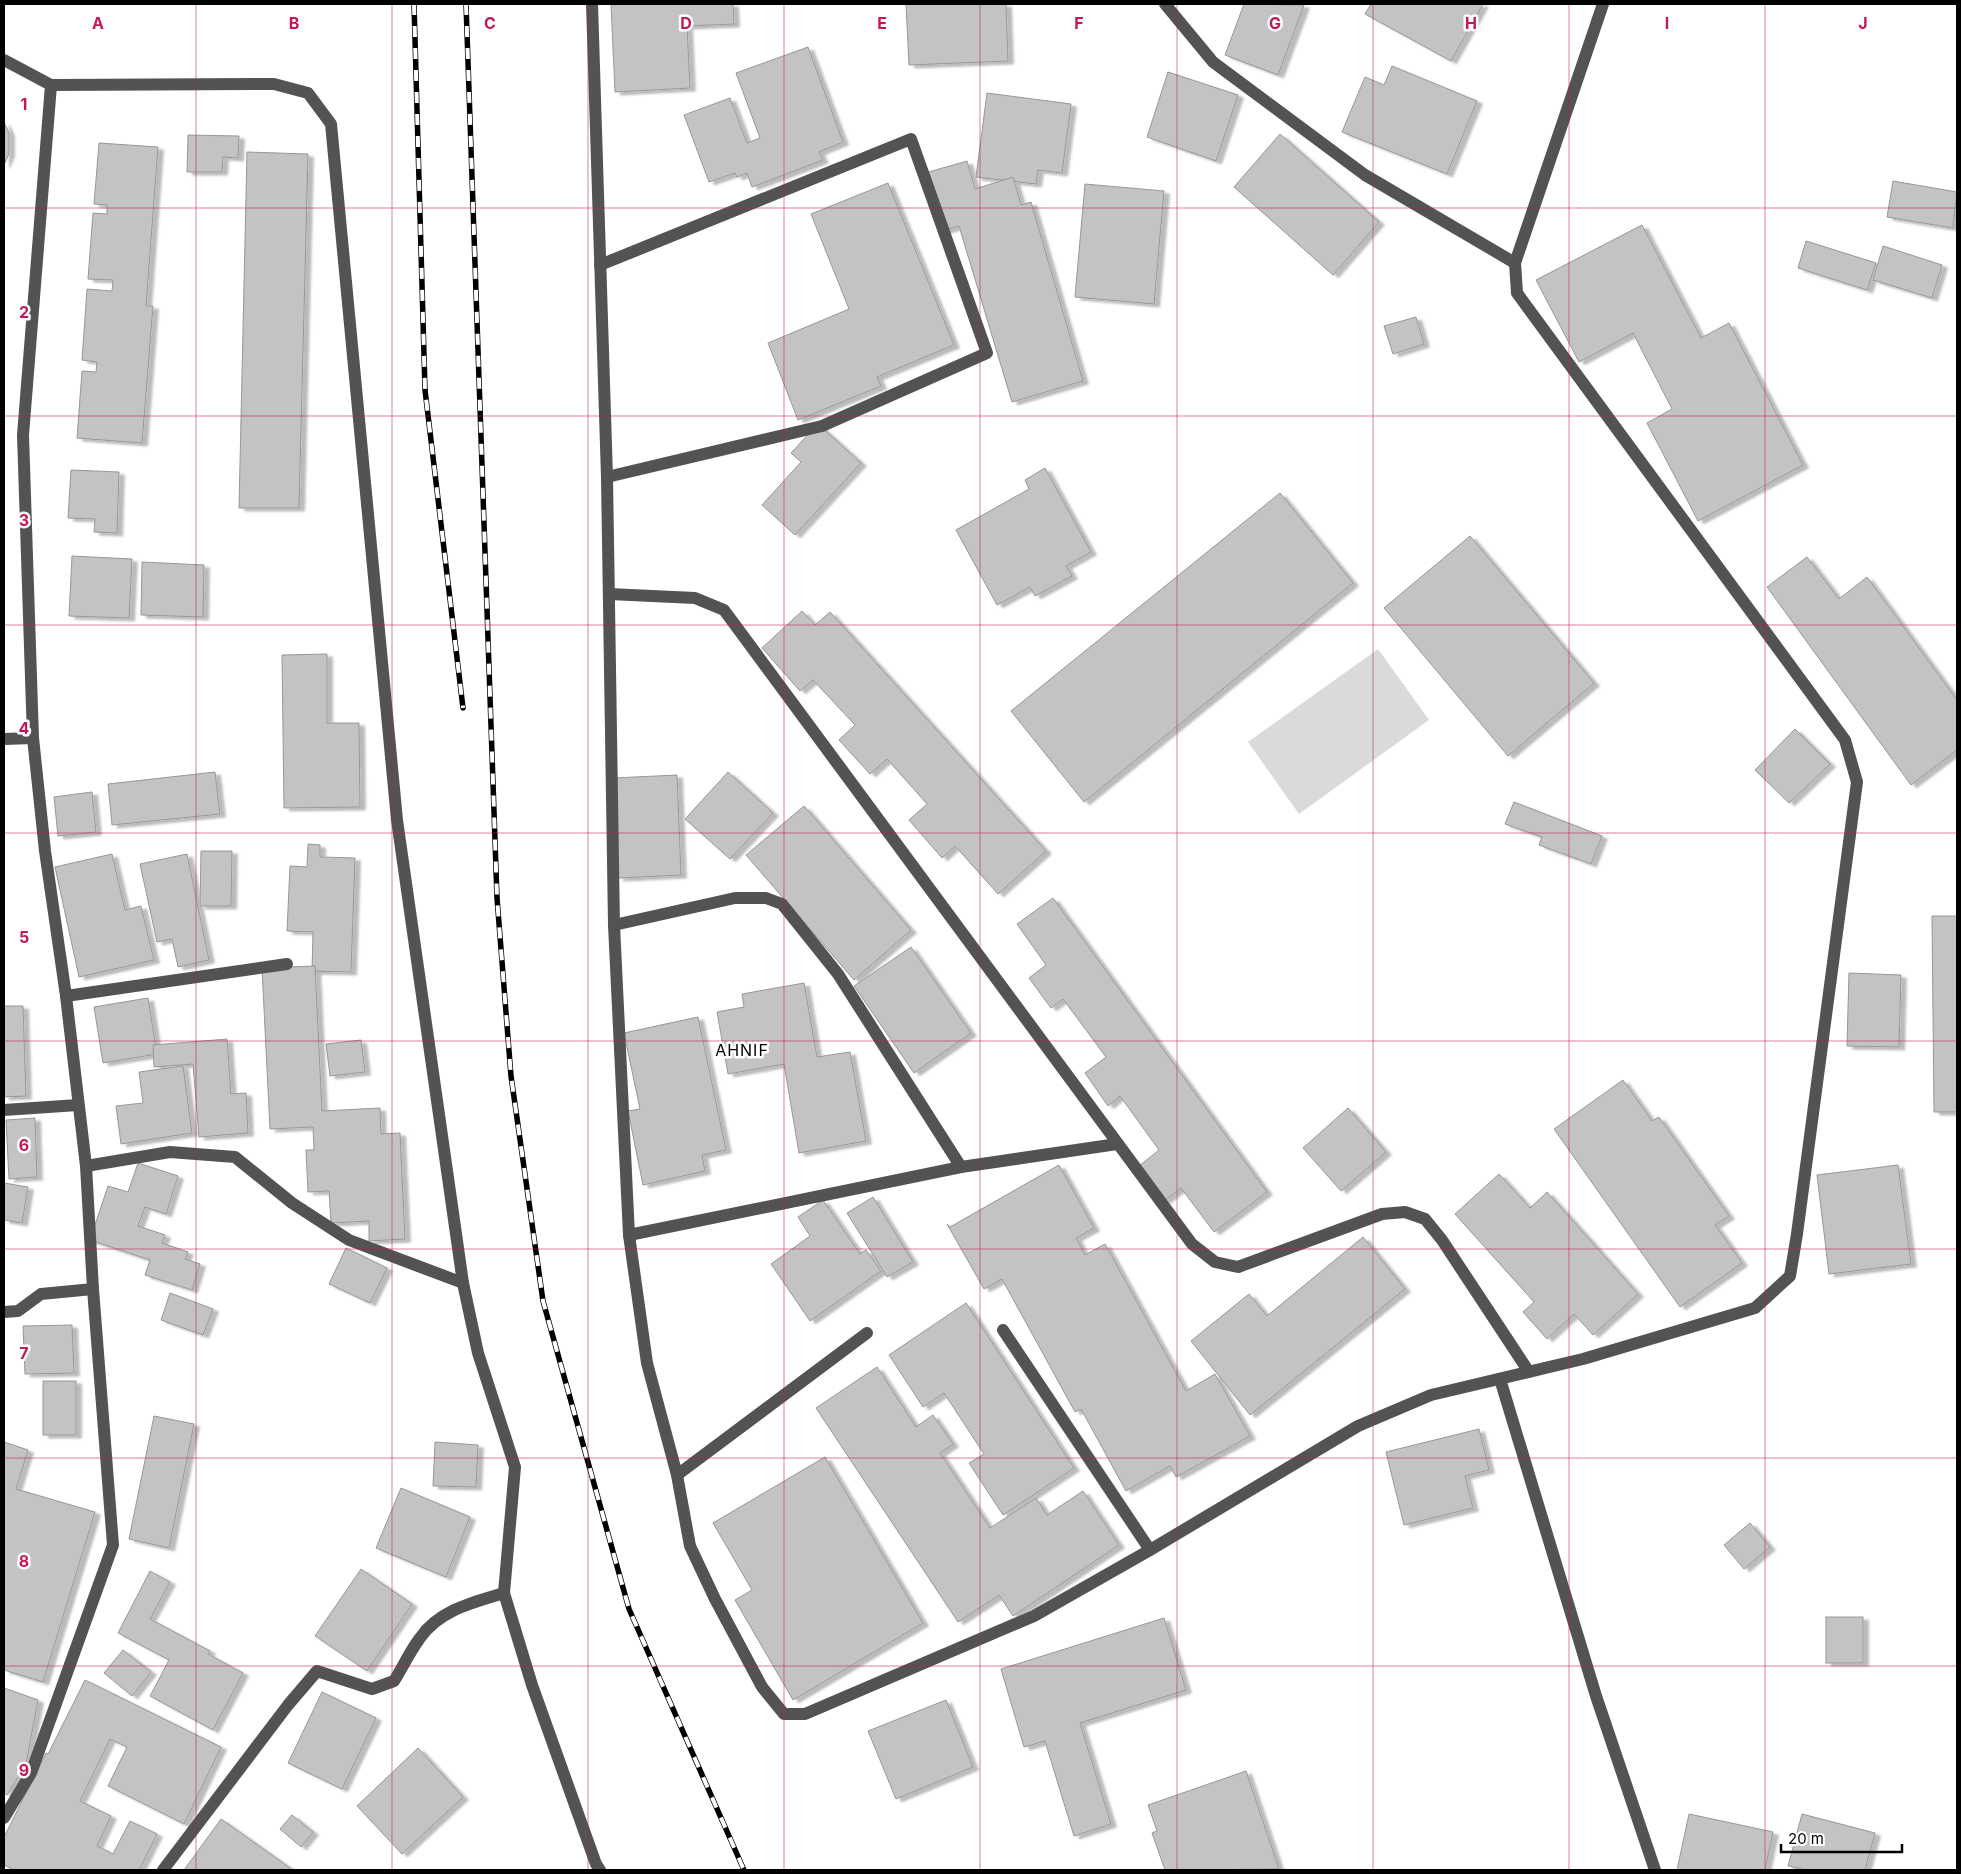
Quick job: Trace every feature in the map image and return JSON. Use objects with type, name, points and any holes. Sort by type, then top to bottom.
[{"type":"street","points":[[592,4],[607,477],[614,925],[629,1235],[647,1363],[677,1475],[690,1546],[715,1599],[762,1687],[784,1714],[805,1714],[1034,1616],[1150,1550],[1358,1426],[1431,1395],[1583,1359],[1754,1308],[1790,1276],[1799,1224],[1857,782],[1845,740],[1517,293],[1515,262],[1603,4]]},
{"type":"street","points":[[1165,4],[1213,62],[1357,169],[1515,262]]},
{"type":"street","points":[[4,60],[51,86],[274,84],[308,93],[330,124],[397,820],[462,1283],[478,1353],[515,1467],[504,1592],[532,1685],[596,1864],[600,1870]]},
{"type":"street","points":[[4,1818],[31,1773],[113,1545],[92,1289],[86,1166],[66,996],[45,851],[33,738],[24,435],[51,86]]},
{"type":"street","points":[[600,265],[911,139],[987,353],[822,426],[607,477]]},
{"type":"street","points":[[609,594],[695,598],[724,610],[1192,1244],[1215,1262],[1238,1267],[1382,1214],[1405,1212],[1425,1219],[1442,1240],[1529,1372]]},
{"type":"street","points":[[4,739],[33,738]]},
{"type":"street","points":[[614,925],[735,898],[766,898],[782,904],[838,974],[961,1167]]},
{"type":"street","points":[[66,996],[287,964]]},
{"type":"street","points":[[4,1110],[78,1105]]},
{"type":"street","points":[[629,1235],[961,1167],[1117,1144]]},
{"type":"street","points":[[86,1166],[170,1152],[235,1157],[292,1203],[349,1240],[462,1283]]},
{"type":"street","points":[[4,1312],[18,1311],[42,1294],[92,1289]]},
{"type":"street","points":[[1003,1330],[1150,1550]]},
{"type":"street","points":[[677,1475],[867,1333]]},
{"type":"street","points":[[1500,1379],[1596,1696],[1655,1870]]},
{"type":"street","points":[[163,1870],[288,1705],[317,1670],[372,1688],[394,1681],[421,1636],[445,1614],[465,1604],[504,1592]]},
{"type":"shaded area","points":[[1378,649],[1429,720],[1299,814],[1248,742]]},
{"type":"building","points":[[611,4],[733,4],[734,24],[687,26],[690,88],[615,92]]},
{"type":"building","points":[[906,4],[1006,4],[1008,61],[909,65]]},
{"type":"building","points":[[1244,4],[1304,5],[1278,75],[1225,55]]},
{"type":"building","points":[[1371,4],[1483,4],[1451,61],[1365,14]]},
{"type":"building","points":[[808,47],[843,142],[819,152],[823,160],[752,187],[747,173],[737,177],[735,173],[709,182],[684,115],[730,98],[747,143],[760,138],[736,73]]},
{"type":"building","points":[[1392,66],[1477,101],[1447,174],[1342,132],[1365,77],[1384,85]]},
{"type":"building","points":[[1168,72],[1238,95],[1216,161],[1147,137]]},
{"type":"building","points":[[987,93],[1071,104],[1062,173],[1038,170],[1036,184],[976,177]]},
{"type":"building","points":[[4,122],[9,133],[9,154],[4,165]]},
{"type":"building","points":[[1280,134],[1379,222],[1333,275],[1234,187]]},
{"type":"building","points":[[188,135],[239,136],[238,158],[223,157],[222,172],[187,172]]},
{"type":"building","points":[[99,143],[158,147],[146,306],[153,306],[142,443],[77,438],[82,371],[96,372],[97,362],[82,360],[87,289],[112,291],[113,280],[88,279],[93,213],[107,214],[107,205],[94,204]]},
{"type":"building","points":[[247,152],[308,154],[299,508],[239,508]]},
{"type":"building","points":[[967,161],[975,189],[1013,177],[1021,205],[1031,202],[1083,381],[1012,402],[959,226],[942,231],[925,173]]},
{"type":"building","points":[[1893,181],[1957,192],[1953,228],[1887,217]]},
{"type":"building","points":[[888,183],[954,345],[877,377],[881,386],[798,420],[768,343],[849,309],[811,214]]},
{"type":"building","points":[[1085,184],[1164,191],[1154,304],[1075,297]]},
{"type":"building","points":[[1642,225],[1701,338],[1729,323],[1803,465],[1698,521],[1647,423],[1672,409],[1633,333],[1579,362],[1536,280]]},
{"type":"building","points":[[1806,241],[1876,263],[1867,290],[1798,268]]},
{"type":"building","points":[[1883,246],[1942,265],[1932,298],[1873,280]]},
{"type":"building","points":[[1416,317],[1424,344],[1393,354],[1384,326]]},
{"type":"building","points":[[818,424],[861,463],[795,535],[762,505],[801,462],[791,453]]},
{"type":"building","points":[[1045,468],[1091,552],[1066,566],[1072,576],[1035,596],[1030,587],[997,605],[956,530],[1029,489],[1025,480]]},
{"type":"building","points":[[71,470],[119,472],[117,533],[94,532],[95,519],[68,518]]},
{"type":"building","points":[[1280,493],[1353,583],[1084,802],[1011,711]]},
{"type":"building","points":[[1470,536],[1594,683],[1508,756],[1384,608]]},
{"type":"building","points":[[72,556],[132,559],[129,618],[69,616]]},
{"type":"building","points":[[1807,557],[1839,599],[1867,577],[1957,700],[1957,750],[1911,785],[1767,587]]},
{"type":"building","points":[[142,562],[204,565],[203,617],[141,615]]},
{"type":"building","points":[[802,611],[815,625],[830,612],[1046,851],[998,894],[955,846],[942,858],[909,820],[927,804],[887,759],[870,774],[839,740],[855,725],[813,680],[800,691],[762,648]]},
{"type":"building","points":[[327,654],[327,723],[359,723],[360,807],[284,808],[282,655]]},
{"type":"building","points":[[1795,729],[1830,764],[1789,803],[1755,770]]},
{"type":"building","points":[[215,772],[220,814],[112,825],[108,784]]},
{"type":"building","points":[[728,772],[773,813],[730,859],[685,819]]},
{"type":"building","points":[[677,775],[681,875],[618,878],[614,778]]},
{"type":"building","points":[[92,792],[96,832],[58,836],[54,797]]},
{"type":"building","points":[[1514,802],[1602,836],[1591,864],[1539,845],[1542,837],[1505,824]]},
{"type":"building","points":[[804,806],[911,930],[854,980],[746,855]]},
{"type":"building","points":[[308,844],[320,845],[320,857],[355,858],[351,972],[312,971],[313,932],[287,931],[290,866],[307,867]]},
{"type":"building","points":[[201,851],[232,851],[231,906],[200,906]]},
{"type":"building","points":[[112,854],[125,910],[141,906],[154,960],[79,977],[55,867]]},
{"type":"building","points":[[187,854],[209,960],[178,967],[172,939],[157,942],[140,864]]},
{"type":"building","points":[[1053,898],[1267,1192],[1214,1232],[1181,1188],[1164,1201],[1139,1166],[1159,1150],[1120,1096],[1108,1106],[1085,1073],[1106,1057],[1063,999],[1051,1008],[1029,978],[1046,965],[1017,924]]},
{"type":"building","points":[[1932,916],[1957,916],[1957,1112],[1934,1112]]},
{"type":"building","points":[[911,947],[971,1033],[914,1073],[854,986]]},
{"type":"building","points":[[315,966],[322,1111],[380,1108],[381,1134],[400,1133],[405,1239],[369,1241],[369,1221],[331,1223],[329,1191],[308,1192],[306,1150],[314,1150],[313,1127],[270,1129],[262,968]]},
{"type":"building","points":[[1849,973],[1901,975],[1899,1047],[1847,1046]]},
{"type":"building","points":[[804,983],[817,1057],[850,1052],[866,1141],[799,1153],[784,1064],[728,1074],[717,1012],[744,1007],[742,994]]},
{"type":"building","points":[[148,998],[157,1054],[103,1063],[94,1007]]},
{"type":"building","points":[[4,1006],[23,1006],[26,1096],[4,1097]]},
{"type":"building","points":[[698,1017],[726,1150],[702,1155],[705,1171],[643,1185],[628,1111],[640,1109],[624,1033]]},
{"type":"building","points":[[227,1039],[231,1094],[246,1093],[248,1133],[199,1137],[193,1064],[154,1067],[153,1045]]},
{"type":"building","points":[[361,1040],[365,1072],[330,1076],[326,1044]]},
{"type":"building","points":[[183,1066],[192,1133],[121,1144],[116,1106],[143,1103],[139,1072]]},
{"type":"building","points":[[1623,1080],[1652,1121],[1659,1117],[1729,1216],[1715,1225],[1742,1263],[1680,1307],[1554,1129]]},
{"type":"building","points":[[1348,1108],[1386,1152],[1341,1191],[1303,1148]]},
{"type":"building","points":[[35,1118],[37,1177],[9,1179],[6,1120]]},
{"type":"building","points":[[138,1163],[178,1176],[166,1214],[145,1207],[138,1226],[165,1235],[162,1243],[188,1252],[185,1259],[200,1264],[192,1290],[145,1275],[150,1260],[90,1240],[108,1186],[128,1192]]},
{"type":"building","points":[[1059,1165],[1094,1228],[1076,1238],[1085,1255],[1105,1244],[1186,1391],[1215,1374],[1250,1436],[1176,1477],[1170,1466],[1126,1491],[1081,1409],[1075,1412],[1002,1279],[984,1289],[947,1224],[950,1227]]},
{"type":"building","points":[[1898,1165],[1911,1264],[1829,1274],[1817,1175]]},
{"type":"building","points":[[1499,1174],[1530,1208],[1547,1192],[1638,1294],[1593,1335],[1574,1314],[1547,1339],[1523,1312],[1534,1302],[1455,1214]]},
{"type":"building","points":[[4,1183],[28,1187],[22,1223],[4,1220]]},
{"type":"building","points":[[873,1197],[913,1262],[887,1277],[847,1213]]},
{"type":"building","points":[[823,1200],[860,1254],[866,1250],[881,1271],[810,1321],[771,1264],[810,1236],[798,1217]]},
{"type":"building","points":[[1363,1237],[1405,1289],[1250,1415],[1191,1341],[1249,1294],[1267,1316]]},
{"type":"building","points":[[346,1248],[387,1268],[370,1303],[329,1284]]},
{"type":"building","points":[[170,1293],[213,1309],[203,1335],[161,1320]]},
{"type":"building","points":[[966,1303],[1074,1468],[1003,1515],[969,1463],[984,1454],[944,1393],[923,1407],[889,1355]]},
{"type":"building","points":[[72,1325],[74,1373],[25,1374],[23,1326]]},
{"type":"building","points":[[877,1367],[916,1427],[933,1415],[953,1444],[940,1453],[990,1528],[1036,1498],[1047,1515],[1083,1491],[1119,1545],[1013,1616],[999,1595],[958,1622],[816,1408]]},
{"type":"building","points":[[43,1381],[76,1381],[76,1435],[43,1435]]},
{"type":"building","points":[[154,1416],[194,1424],[169,1548],[129,1539]]},
{"type":"building","points":[[1479,1429],[1489,1470],[1465,1476],[1473,1508],[1404,1525],[1386,1452]]},
{"type":"building","points":[[4,1442],[28,1450],[16,1489],[95,1512],[43,1682],[4,1670]]},
{"type":"building","points":[[435,1442],[478,1445],[476,1487],[433,1486]]},
{"type":"building","points":[[825,1457],[923,1623],[793,1700],[735,1600],[752,1590],[713,1523]]},
{"type":"building","points":[[401,1488],[470,1517],[446,1577],[376,1548]]},
{"type":"building","points":[[1750,1523],[1770,1547],[1744,1569],[1724,1545]]},
{"type":"building","points":[[361,1569],[412,1604],[367,1671],[315,1636]]},
{"type":"building","points":[[150,1571],[170,1582],[150,1619],[210,1651],[208,1654],[243,1673],[213,1730],[150,1696],[169,1660],[118,1633]]},
{"type":"building","points":[[1826,1617],[1863,1617],[1863,1663],[1826,1663]]},
{"type":"building","points":[[1164,1618],[1186,1690],[1080,1723],[1111,1824],[1074,1836],[1045,1741],[1024,1747],[1001,1669]]},
{"type":"building","points":[[123,1650],[151,1672],[132,1696],[104,1673]]},
{"type":"building","points":[[85,1680],[221,1747],[184,1824],[108,1786],[127,1747],[110,1739],[80,1801],[111,1816],[97,1846],[113,1854],[130,1821],[157,1834],[139,1870],[14,1870],[4,1865],[4,1837]]},
{"type":"building","points":[[4,1688],[38,1700],[26,1764],[7,1795],[4,1793]]},
{"type":"building","points":[[322,1692],[376,1718],[342,1789],[288,1763]]},
{"type":"building","points":[[946,1700],[973,1767],[896,1799],[868,1731]]},
{"type":"building","points":[[418,1748],[463,1797],[402,1854],[357,1806]]},
{"type":"building","points":[[1246,1771],[1279,1869],[1165,1870],[1152,1833],[1157,1831],[1148,1805]]},
{"type":"building","points":[[1689,1814],[1773,1832],[1765,1870],[1677,1870]]},
{"type":"building","points":[[1802,1814],[1875,1833],[1865,1870],[1806,1870],[1788,1866]]},
{"type":"building","points":[[292,1815],[313,1832],[301,1847],[280,1829]]},
{"type":"building","points":[[221,1819],[290,1868],[288,1870],[184,1870]]},
{"type":"railway","points":[[414,4],[425,390],[463,708]]},
{"type":"railway","points":[[466,4],[497,898],[511,1076],[543,1301],[629,1609],[744,1870]]},
{"type":"district","name":"AHNIF","points":[[742,1050]]}]
